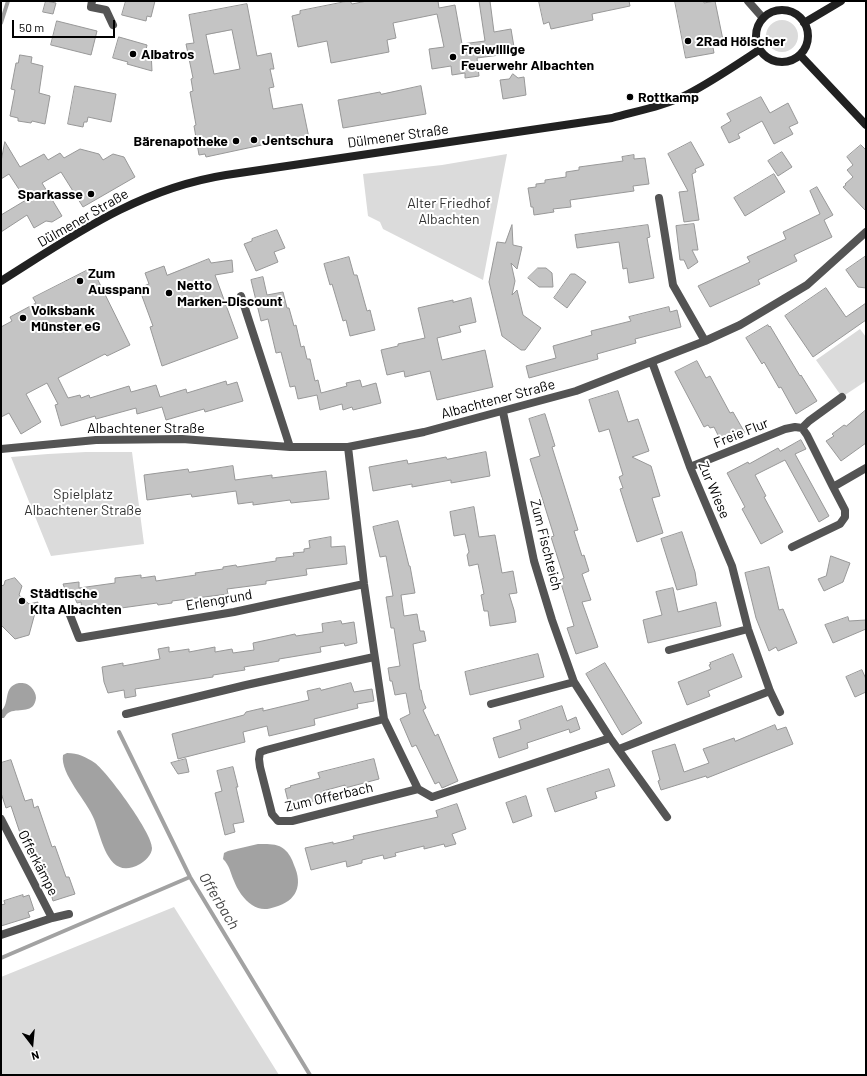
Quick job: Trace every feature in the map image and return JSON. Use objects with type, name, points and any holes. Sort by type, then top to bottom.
[{"type":"main road","points":[[804,22],[841,1]]},
{"type":"main road","points":[[784,10],[792,12],[804,22],[807,31],[805,48],[800,55],[792,60],[782,62],[773,61],[759,50],[756,42],[756,34],[758,26],[763,18],[776,11],[784,10]]},
{"type":"main road","name":"Dülmener Straße","points":[[1,281],[84,229],[124,207],[174,187],[226,175],[612,118],[662,104],[687,94],[715,79],[759,50]]},
{"type":"main road","points":[[800,55],[866,125]]},
{"type":"street","points":[[92,1],[91,7],[106,10],[113,25]]},
{"type":"street","points":[[748,1],[763,18]]},
{"type":"street","points":[[659,198],[673,285],[706,342]]},
{"type":"street","name":"Albachtener Straße","points":[[1,449],[96,440],[182,439],[290,447],[348,446],[424,432],[503,412],[576,391],[706,342],[740,325],[807,285],[866,232]]},
{"type":"street","points":[[240,296],[290,447]]},
{"type":"street","name":"Zur Wiese","points":[[652,362],[690,467],[732,566],[748,629],[770,691],[780,712]]},
{"type":"street","points":[[792,547],[840,524],[845,517],[845,510],[802,428],[809,421],[842,397]]},
{"type":"street","name":"Zum Fischteich","points":[[503,412],[534,561],[552,620],[574,682],[610,738],[667,816]]},
{"type":"street","name":"Freie Flur","points":[[690,467],[785,429],[795,427],[802,428]]},
{"type":"street","points":[[348,446],[364,584],[384,719],[418,789],[432,797],[610,738]]},
{"type":"street","points":[[833,487],[866,468]]},
{"type":"street","name":"Erlengrund","points":[[68,610],[79,638],[234,612],[364,584]]},
{"type":"street","points":[[669,650],[748,629]]},
{"type":"street","points":[[126,714],[246,685],[374,657]]},
{"type":"street","points":[[491,704],[574,682]]},
{"type":"street","points":[[618,749],[770,691]]},
{"type":"street","name":"Zum Offerbach","points":[[384,719],[260,752],[260,767],[272,814],[278,821],[292,821],[418,789]]},
{"type":"street","name":"Offerkämpe","points":[[1,819],[52,918]]},
{"type":"street","name":"Offerkämpe","points":[[1,935],[69,914]]},
{"type":"green space","points":[[779,20],[785,20],[794,24],[798,36],[794,48],[785,52],[779,52],[770,48],[766,39],[766,33],[770,24]]},
{"type":"green space","name":"Alter Friedhof Albachten","points":[[507,154],[483,280],[383,229],[380,222],[368,216],[363,174],[442,165]]},
{"type":"green space","points":[[860,329],[866,337],[866,381],[842,397],[816,360]]},
{"type":"green space","name":"Spielplatz Albachtener Straße","points":[[86,452],[132,452],[144,544],[51,556],[11,457]]},
{"type":"green space","points":[[174,907],[279,1075],[1,1075],[1,977]]},
{"type":"shaded area","points":[[19,683],[27,684],[32,688],[36,697],[35,703],[26,710],[10,712],[4,718],[1,718],[1,711],[6,703],[8,691],[14,685]]},
{"type":"shaded area","points":[[67,753],[82,756],[95,763],[110,779],[129,804],[145,830],[152,848],[148,858],[142,863],[129,868],[120,867],[113,863],[108,856],[91,812],[66,770],[63,762],[63,755]]},
{"type":"shaded area","points":[[258,844],[275,845],[284,849],[289,854],[297,872],[298,885],[293,896],[289,901],[269,909],[257,908],[246,900],[237,887],[229,867],[223,859],[224,853],[228,851]]},
{"type":"building","points":[[46,1],[56,3],[53,14],[43,12]]},
{"type":"building","points":[[126,1],[155,1],[151,17],[147,16],[146,21],[122,15]]},
{"type":"building","points":[[350,1],[352,4],[367,1],[438,1],[439,8],[455,5],[462,44],[485,41],[479,1],[490,1],[494,32],[511,29],[515,53],[477,58],[479,76],[465,78],[465,73],[452,75],[451,66],[432,69],[429,49],[444,47],[437,14],[393,23],[396,38],[387,40],[389,52],[331,63],[327,41],[298,47],[292,16],[300,14],[300,11]]},
{"type":"building","points":[[539,1],[629,1],[630,6],[592,14],[593,20],[551,29],[549,22],[544,24]]},
{"type":"building","points":[[675,1],[704,1],[704,3],[715,1],[723,40],[712,42],[714,53],[686,58]]},
{"type":"building","points":[[247,4],[257,56],[271,53],[274,69],[270,69],[274,87],[269,88],[273,109],[302,104],[309,138],[286,142],[285,140],[206,157],[205,154],[199,155],[194,126],[196,125],[190,92],[193,91],[191,79],[193,78],[186,44],[194,43],[189,15]],"holes":[[[232,30],[240,69],[214,74],[206,35]]]},
{"type":"building","points":[[57,21],[97,31],[91,55],[51,45]]},
{"type":"building","name":"Albatros","points":[[119,37],[147,45],[146,50],[151,51],[152,71],[127,64],[128,62],[113,58]]},
{"type":"building","points":[[20,55],[32,57],[31,63],[43,66],[39,93],[50,96],[45,124],[32,121],[31,123],[18,121],[18,118],[10,116],[15,90],[11,89],[16,63],[18,63]]},
{"type":"building","points":[[513,74],[518,78],[524,77],[526,95],[503,99],[500,80],[509,79]]},
{"type":"building","points":[[75,86],[116,94],[111,122],[88,117],[87,122],[84,122],[83,127],[68,124]]},
{"type":"building","points":[[421,86],[426,114],[343,128],[338,100],[380,92],[381,94]]},
{"type":"building","points":[[761,97],[770,113],[788,103],[798,123],[789,127],[793,134],[774,144],[762,121],[738,134],[740,138],[729,143],[721,127],[731,121],[727,114]]},
{"type":"building","points":[[5,142],[20,167],[44,154],[48,160],[60,153],[64,158],[80,149],[99,154],[103,160],[113,154],[124,157],[135,177],[83,207],[61,172],[42,183],[62,216],[52,222],[46,221],[34,228],[27,215],[1,232],[1,215],[26,200],[9,174],[1,179],[1,162]]},
{"type":"building","points":[[691,142],[704,165],[695,169],[696,172],[692,174],[699,220],[684,222],[679,192],[688,191],[668,154]]},
{"type":"building","points":[[861,145],[866,150],[866,211],[843,187],[853,177],[847,170],[853,165],[847,157]]},
{"type":"building","points":[[782,152],[792,167],[778,176],[768,161]]},
{"type":"building","points":[[634,155],[634,159],[645,158],[649,184],[633,186],[634,191],[570,200],[571,207],[553,209],[554,212],[534,215],[528,188],[536,187],[536,184],[545,183],[545,180],[566,177],[566,172],[579,170],[579,167],[623,161],[622,157]]},
{"type":"building","points":[[774,174],[785,192],[745,216],[734,198]]},
{"type":"building","points":[[817,187],[833,215],[824,220],[832,237],[794,255],[797,261],[758,280],[760,284],[710,307],[698,286],[750,262],[747,257],[786,239],[783,232],[820,214],[810,191]]},
{"type":"building","points":[[694,224],[698,250],[692,250],[698,262],[688,269],[684,260],[680,260],[676,226]]},
{"type":"building","points":[[512,225],[513,245],[522,247],[517,269],[511,263],[515,281],[512,295],[517,290],[523,315],[541,328],[525,350],[521,350],[502,336],[489,282],[497,242],[505,243]]},
{"type":"building","points":[[648,225],[650,237],[647,238],[654,278],[629,283],[627,268],[623,269],[619,242],[577,248],[575,235]]},
{"type":"building","points":[[277,230],[285,248],[274,252],[278,262],[256,271],[244,244],[252,241],[252,239]]},
{"type":"building","points":[[866,256],[866,288],[858,287],[846,270]]},
{"type":"building","points":[[349,257],[354,275],[357,275],[367,311],[370,310],[375,330],[350,336],[346,320],[343,321],[332,284],[330,285],[324,264]]},
{"type":"building","points":[[209,259],[211,263],[232,260],[233,272],[215,275],[238,338],[162,366],[150,327],[153,326],[139,288],[149,284],[145,273],[164,266],[167,275]]},
{"type":"building","points":[[92,268],[130,345],[107,356],[105,354],[58,378],[68,398],[80,395],[81,398],[89,395],[90,398],[129,386],[131,392],[156,385],[160,397],[186,389],[187,393],[226,381],[227,385],[237,382],[243,401],[205,412],[204,409],[166,420],[162,407],[137,414],[136,408],[96,419],[95,416],[61,426],[55,405],[58,404],[47,383],[26,394],[41,422],[21,434],[9,413],[1,417],[1,327],[12,321],[10,317],[36,303],[33,298]]},
{"type":"building","points":[[538,268],[546,268],[552,273],[553,287],[539,287],[528,278]]},
{"type":"building","points":[[571,274],[575,274],[586,282],[567,308],[554,298]]},
{"type":"building","points":[[263,277],[267,295],[283,292],[294,326],[296,325],[301,347],[304,346],[307,359],[310,359],[315,381],[318,380],[321,393],[347,386],[346,383],[360,380],[362,387],[376,383],[381,403],[353,410],[352,407],[343,410],[342,404],[320,410],[317,395],[298,399],[295,386],[290,387],[281,352],[276,353],[268,319],[261,321],[251,280]]},
{"type":"building","points":[[826,288],[846,317],[866,303],[866,320],[813,357],[785,316]]},
{"type":"building","points":[[471,298],[476,322],[459,326],[461,332],[437,338],[442,360],[485,350],[493,387],[437,400],[430,371],[405,377],[404,371],[387,375],[381,350],[398,346],[398,344],[425,338],[418,308],[453,300],[453,302]]},
{"type":"building","points":[[669,307],[670,312],[677,310],[681,327],[635,339],[636,343],[597,354],[598,359],[529,378],[526,366],[556,358],[553,346],[592,335],[591,331],[631,321],[629,317]]},
{"type":"building","points":[[768,325],[817,401],[796,414],[781,387],[779,388],[764,362],[762,364],[746,338]]},
{"type":"building","points":[[697,361],[706,378],[710,376],[730,413],[733,412],[745,433],[723,445],[714,427],[710,428],[708,425],[704,427],[675,372]]},
{"type":"building","points":[[618,391],[628,422],[638,419],[649,451],[632,457],[651,466],[660,496],[652,498],[663,533],[637,542],[620,489],[623,488],[619,477],[623,475],[609,429],[599,432],[589,400]]},
{"type":"building","points":[[866,410],[866,443],[841,461],[826,441],[834,436],[832,434],[844,425],[846,426]]},
{"type":"building","points":[[545,414],[555,446],[552,447],[578,530],[574,531],[582,556],[584,555],[589,571],[582,574],[591,600],[582,602],[598,647],[576,654],[567,628],[574,626],[560,580],[564,578],[551,537],[554,536],[530,459],[540,456],[529,419]]},
{"type":"building","points":[[801,440],[806,449],[795,454],[829,516],[819,522],[785,460],[755,475],[766,496],[764,497],[783,532],[761,544],[742,509],[745,507],[727,473],[748,462],[749,464],[778,448],[780,451]]},
{"type":"building","points":[[486,452],[490,476],[451,483],[451,480],[412,487],[412,484],[373,491],[369,467],[407,460],[408,464]]},
{"type":"building","points":[[233,466],[235,480],[272,475],[272,478],[326,471],[329,499],[291,503],[290,500],[253,505],[253,502],[238,504],[236,491],[192,497],[191,494],[147,500],[144,475],[188,469],[189,472]]},
{"type":"building","points":[[474,507],[479,537],[495,535],[502,573],[513,571],[517,593],[509,594],[516,622],[490,626],[488,611],[484,611],[481,595],[484,594],[478,564],[469,566],[467,555],[469,552],[465,534],[454,536],[450,512]]},
{"type":"building","points":[[398,521],[410,566],[415,593],[401,595],[404,616],[417,614],[420,631],[424,631],[426,641],[413,644],[420,690],[426,708],[423,710],[435,736],[438,734],[458,781],[442,788],[439,782],[435,784],[416,745],[412,747],[400,719],[410,714],[406,693],[395,695],[392,681],[390,681],[388,668],[400,666],[394,628],[391,628],[386,597],[393,596],[386,556],[380,557],[373,527]]},
{"type":"building","points":[[682,532],[695,572],[697,585],[677,590],[661,539]]},
{"type":"building","points":[[331,537],[331,547],[345,546],[347,564],[306,569],[307,575],[266,581],[266,584],[227,589],[228,594],[172,601],[172,603],[158,605],[157,603],[107,610],[106,606],[82,610],[81,602],[77,603],[74,596],[68,597],[63,584],[79,582],[79,588],[115,583],[115,578],[141,575],[141,578],[155,576],[156,581],[196,575],[195,573],[223,569],[223,567],[236,565],[237,567],[276,561],[276,558],[294,556],[293,553],[304,552],[304,549],[310,548],[309,541]]},
{"type":"building","points":[[831,556],[850,563],[843,582],[824,591],[818,579],[826,576]]},
{"type":"building","points":[[769,567],[779,610],[783,609],[797,643],[778,651],[776,647],[769,651],[756,618],[745,573]]},
{"type":"building","name":"Städtische Kita Albachten","points":[[15,578],[22,586],[19,595],[29,604],[38,602],[29,635],[15,639],[1,625],[1,586],[4,585],[5,581]]},
{"type":"building","points":[[673,588],[678,612],[716,602],[721,626],[648,643],[643,620],[662,615],[656,592]]},
{"type":"building","points":[[848,617],[849,621],[866,620],[866,629],[833,643],[825,625]]},
{"type":"building","points":[[341,621],[342,624],[354,622],[357,643],[345,646],[344,643],[320,647],[321,652],[244,667],[245,670],[213,675],[213,677],[135,689],[136,696],[125,698],[124,690],[108,693],[104,682],[102,667],[123,663],[123,666],[160,659],[158,649],[169,647],[169,652],[189,649],[189,652],[215,647],[215,652],[232,649],[233,653],[254,650],[253,643],[295,634],[296,636],[323,632],[322,624]]},
{"type":"building","points":[[538,654],[544,677],[470,695],[465,672]]},
{"type":"building","points":[[733,654],[742,677],[708,691],[710,696],[687,705],[678,682],[711,669],[709,665],[711,664],[710,663]]},
{"type":"building","points":[[605,663],[642,723],[622,735],[586,674]]},
{"type":"building","points":[[862,670],[866,679],[866,692],[855,697],[846,677]]},
{"type":"building","points":[[351,683],[354,692],[372,689],[374,701],[357,704],[358,708],[314,719],[315,725],[269,736],[267,726],[243,732],[245,742],[178,759],[172,734],[244,715],[246,712],[263,708],[263,711],[309,700],[307,691],[320,688],[321,690]]},
{"type":"building","points":[[562,706],[567,721],[576,717],[580,729],[570,733],[569,729],[527,743],[528,748],[499,758],[493,738],[521,729],[519,721]]},
{"type":"building","points":[[775,725],[777,730],[786,727],[793,744],[707,778],[706,776],[661,790],[658,781],[660,780],[652,751],[675,744],[684,772],[709,763],[703,749],[734,738],[735,741]]},
{"type":"building","points":[[186,759],[189,772],[178,774],[171,763]]},
{"type":"building","points":[[374,759],[379,779],[345,788],[345,785],[323,791],[325,798],[310,802],[310,804],[290,809],[285,789],[291,787],[290,786],[320,778],[318,773]]},
{"type":"building","points":[[11,760],[25,801],[32,799],[34,808],[38,806],[52,847],[55,846],[66,877],[69,877],[75,894],[53,901],[48,884],[45,885],[34,853],[29,855],[11,806],[6,808],[1,793],[1,763]]},
{"type":"building","points":[[233,767],[244,822],[233,824],[235,832],[225,835],[215,793],[222,791],[217,771]]},
{"type":"building","points":[[609,769],[615,786],[595,792],[597,798],[555,812],[547,789]]},
{"type":"building","points":[[526,796],[532,816],[513,823],[506,803]]},
{"type":"building","points":[[457,804],[466,829],[452,834],[456,844],[445,847],[444,844],[424,849],[424,846],[395,853],[396,856],[384,859],[383,855],[362,860],[362,863],[347,867],[346,861],[311,870],[305,848],[333,842],[333,844],[354,839],[353,836],[438,817],[436,811]]},
{"type":"building","points":[[23,895],[23,897],[29,895],[34,910],[28,912],[30,917],[1,926],[1,905],[5,904],[4,901]]},
{"type":"waterway","name":"Offerbach","points":[[1,23],[8,1]]},
{"type":"waterway","name":"Offerbach","points":[[119,732],[190,877],[310,1075]]},
{"type":"waterway","points":[[1,958],[190,877]]},
{"type":"place","name":"2Rad Hölscher","points":[[688,41]]},
{"type":"place","name":"Albatros","points":[[133,54]]},
{"type":"place","name":"Freiwillige Feuerwehr Albachten","points":[[453,57]]},
{"type":"place","name":"Rottkamp","points":[[630,97]]},
{"type":"place","name":"Jentschura","points":[[254,140]]},
{"type":"place","name":"Bärenapotheke","points":[[236,141]]},
{"type":"place","name":"Sparkasse","points":[[91,194]]},
{"type":"place","name":"Zum Ausspann","points":[[80,281]]},
{"type":"place","name":"Netto Marken-Discount","points":[[169,293]]},
{"type":"place","name":"Volksbank Münster eG","points":[[23,318]]},
{"type":"place","name":"Städtische Kita Albachten","points":[[22,601]]}]
